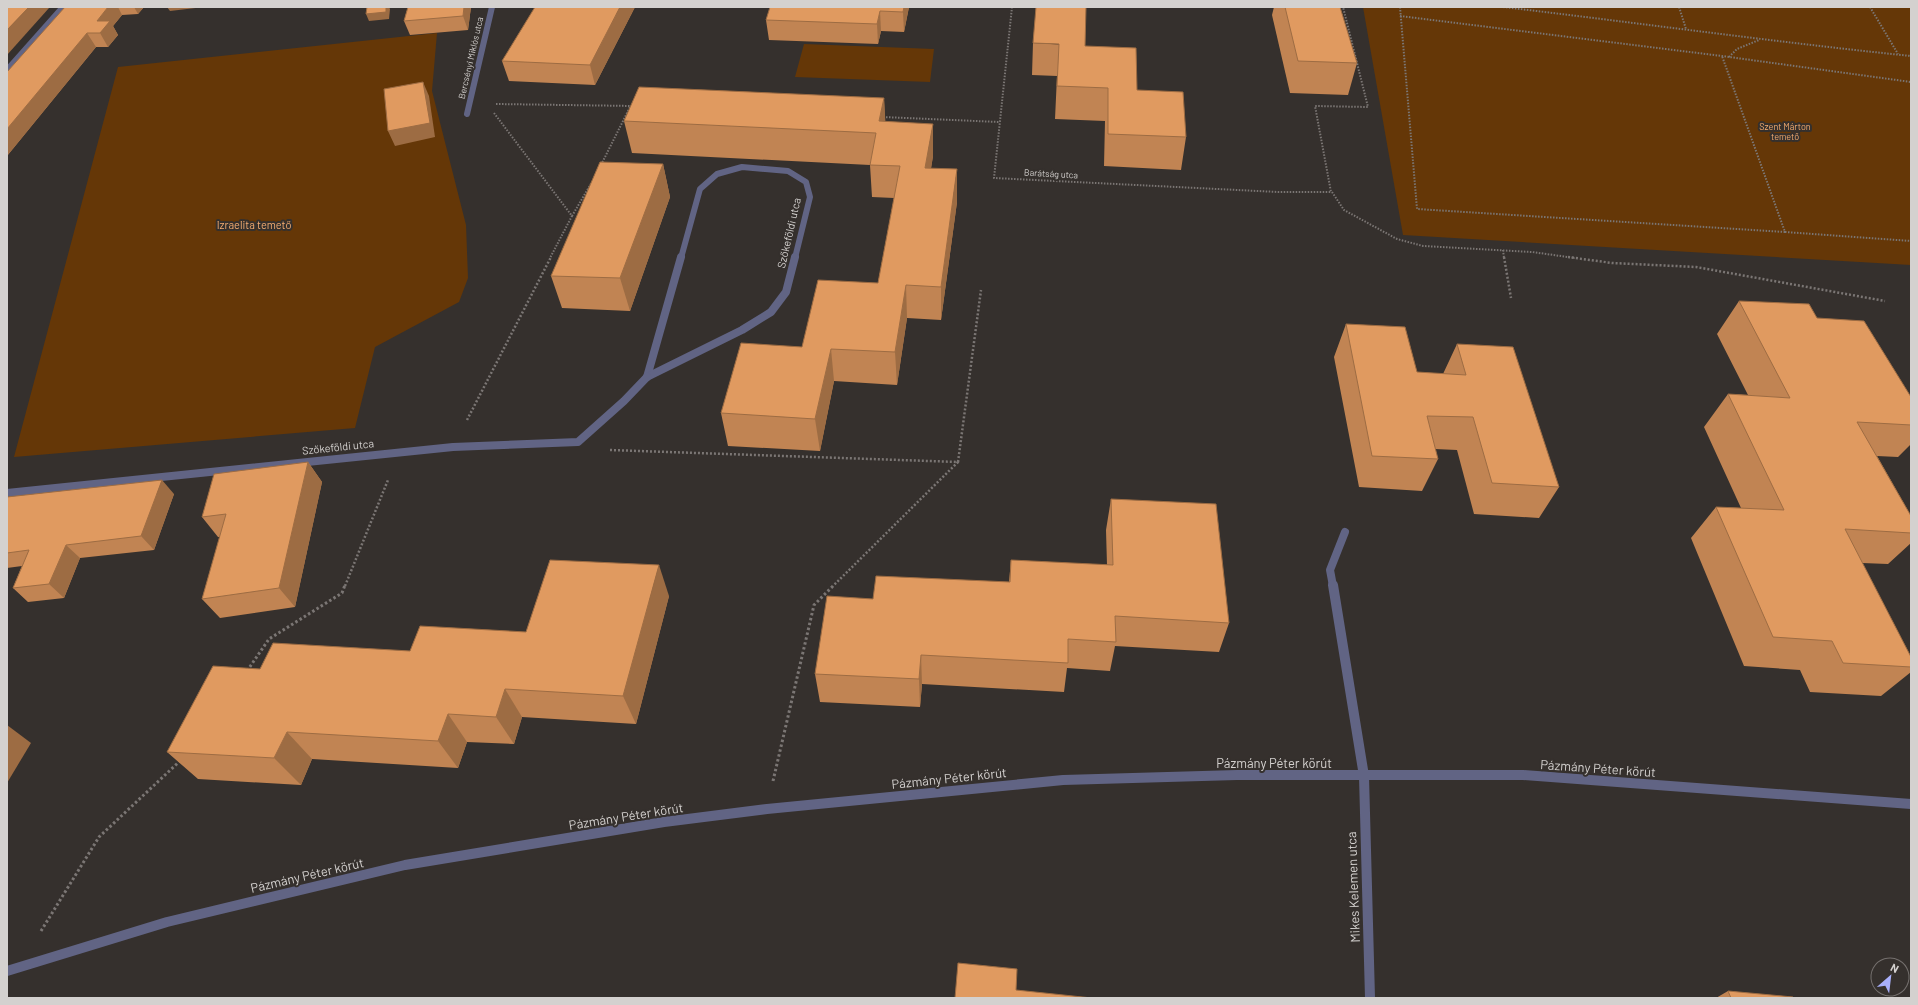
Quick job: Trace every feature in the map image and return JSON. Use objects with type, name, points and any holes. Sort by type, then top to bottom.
[{"type":"street","points":[[7,70],[63,7]]},
{"type":"street","name":"Bercsényi Miklós utca","points":[[467,114],[492,7]]},
{"type":"street","name":"Szőkeföldi utca","points":[[7,493],[453,447],[578,442],[624,401],[647,377],[742,330],[771,312],[786,292],[810,197],[806,182],[788,171],[742,168],[717,174],[700,189],[647,377]]},
{"type":"street","name":"Mikes Kelemen utca","points":[[1345,532],[1330,570],[1364,776],[1370,998]]},
{"type":"street","name":"Pázmány Péter körút","points":[[7,971],[167,922],[405,865],[664,822],[767,809],[1063,780],[1237,775],[1523,775],[1911,804]]},
{"type":"path","name":"Barátság utca","points":[[1012,7],[994,178],[1278,192],[1332,192]]},
{"type":"path","points":[[1343,7],[1368,107],[1315,106],[1332,192],[1344,210],[1397,239],[1423,246],[1532,252],[1612,264],[1696,267],[1885,301]]},
{"type":"path","points":[[1400,7],[1416,208],[1911,241]]},
{"type":"path","points":[[1502,7],[1686,29],[1760,40],[1911,56]]},
{"type":"path","points":[[1679,7],[1686,29]]},
{"type":"path","points":[[1870,7],[1898,54]]},
{"type":"path","points":[[1400,16],[1722,56],[1911,82]]},
{"type":"path","points":[[1728,57],[1737,50],[1760,40]]},
{"type":"path","points":[[1722,56],[1785,232]]},
{"type":"path","points":[[495,104],[638,107]]},
{"type":"path","points":[[599,168],[630,106]]},
{"type":"path","points":[[492,110],[572,216]]},
{"type":"path","points":[[881,117],[999,122]]},
{"type":"path","points":[[453,447],[572,216],[592,181]]},
{"type":"path","points":[[1503,250],[1511,298]]},
{"type":"path","points":[[767,809],[814,605],[958,462],[981,290]]},
{"type":"path","points":[[578,442],[604,449],[958,462]]},
{"type":"path","points":[[243,676],[269,639],[342,593],[399,452]]},
{"type":"path","points":[[19,967],[99,837],[185,756]]},
{"type":"green space","name":"Szent Márton temető","points":[[1363,7],[1911,7],[1911,265],[1403,235]]},
{"type":"green space","name":"Izraelita temető","points":[[437,33],[432,91],[466,225],[468,278],[459,302],[375,347],[355,428],[14,457],[118,67]]},
{"type":"green space","points":[[804,44],[934,49],[930,82],[795,77]]},
{"type":"building","points":[[7,7],[29,7],[7,30]]},
{"type":"building","points":[[65,7],[108,7],[97,21],[110,21],[100,33],[87,33],[7,129],[7,72]]},
{"type":"building","points":[[367,7],[386,7],[386,12],[366,14]]},
{"type":"building","points":[[408,7],[464,7],[463,16],[404,21]]},
{"type":"building","points":[[535,7],[620,7],[590,65],[502,61]]},
{"type":"building","points":[[770,7],[904,7],[903,12],[880,11],[877,24],[766,20]]},
{"type":"building","points":[[1036,7],[1086,7],[1085,46],[1136,48],[1137,90],[1183,92],[1186,137],[1108,134],[1108,88],[1057,86],[1059,44],[1033,43]]},
{"type":"building","points":[[1285,7],[1340,7],[1357,63],[1298,61]]},
{"type":"building","points":[[423,82],[430,123],[388,131],[384,89]]},
{"type":"building","points":[[639,87],[884,98],[879,121],[933,124],[925,168],[957,169],[941,287],[906,285],[895,352],[831,349],[815,419],[721,413],[741,343],[802,347],[818,280],[878,283],[900,166],[870,165],[876,133],[624,121]]},
{"type":"building","points":[[600,162],[663,164],[620,278],[551,276]]},
{"type":"building","points":[[1739,301],[1809,304],[1817,318],[1864,321],[1911,397],[1911,425],[1857,422],[1911,516],[1911,533],[1845,529],[1911,657],[1911,667],[1843,663],[1832,641],[1773,637],[1716,507],[1784,510],[1728,394],[1790,398]]},
{"type":"building","points":[[1346,324],[1405,327],[1417,372],[1466,375],[1457,344],[1513,347],[1559,487],[1492,483],[1473,417],[1427,416],[1438,459],[1372,456]]},
{"type":"building","points":[[308,462],[279,588],[202,599],[226,514],[202,517],[214,474]]},
{"type":"building","points":[[162,480],[141,536],[66,545],[49,584],[13,588],[29,550],[7,553],[7,497]]},
{"type":"building","points":[[1111,499],[1216,504],[1229,623],[1115,616],[1116,642],[1068,639],[1068,663],[921,655],[919,679],[815,674],[827,596],[873,599],[876,576],[1010,582],[1011,560],[1113,565]]},
{"type":"building","points":[[550,560],[659,565],[623,696],[505,689],[496,717],[448,714],[438,741],[287,732],[274,758],[167,752],[213,666],[260,669],[273,643],[410,651],[420,626],[526,632]]},
{"type":"building","points":[[958,963],[1017,969],[1016,990],[1092,998],[955,998]]},
{"type":"building","points":[[1728,991],[1793,997],[1793,998],[1731,998]]}]
